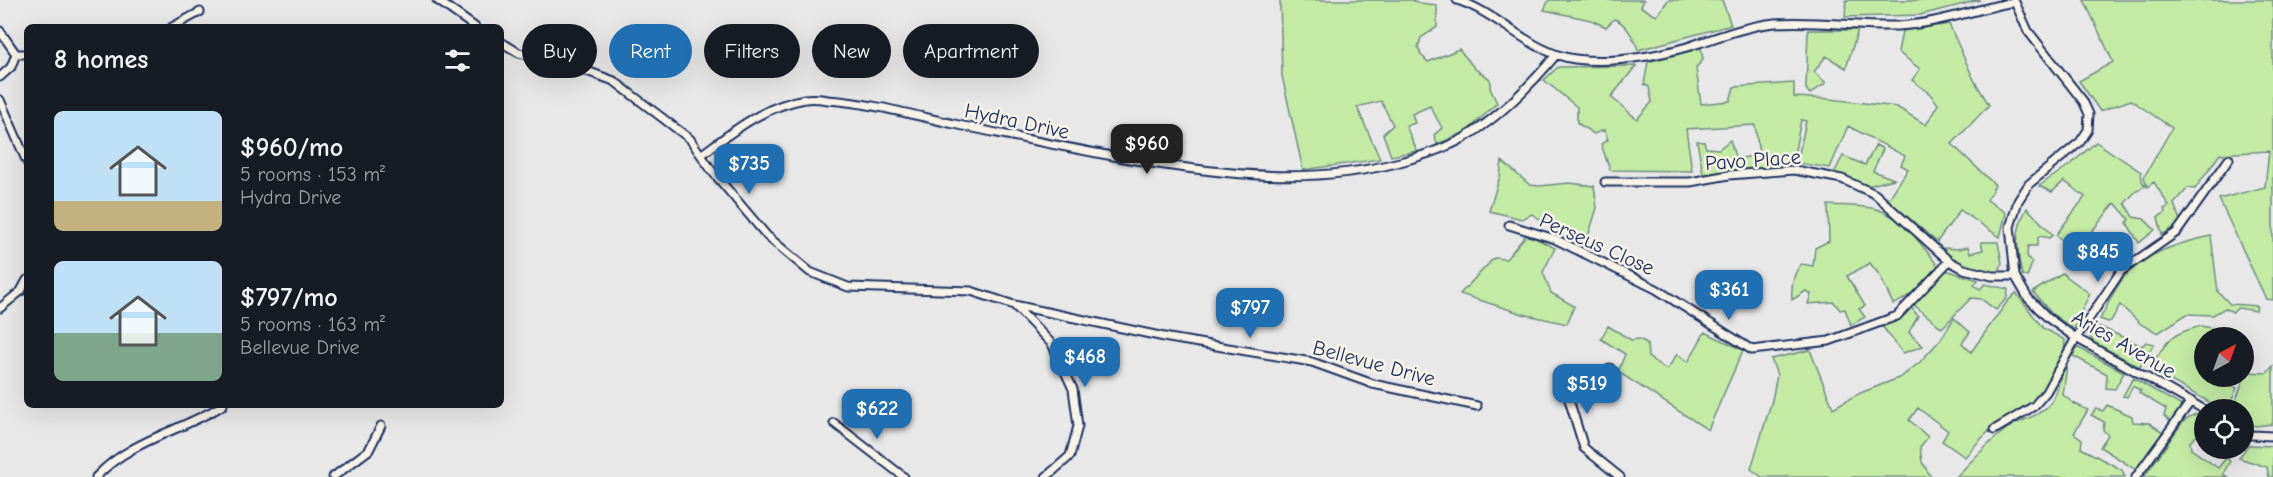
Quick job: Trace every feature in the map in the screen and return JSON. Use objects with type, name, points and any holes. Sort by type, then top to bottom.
[{"type":"street","points":[[437,0],[471,24]]},
{"type":"street","points":[[1457,0],[1484,12],[1556,55],[1576,59],[1629,60],[1685,48],[1746,28],[1775,23],[1899,26],[1937,20],[2014,1]]},
{"type":"street","name":"Aries Avenue","points":[[2014,1],[2028,31],[2083,101],[2090,114],[2088,130],[2080,142],[2029,184],[2018,201],[2010,227],[2015,276],[2028,298],[2048,318],[2076,338],[2194,403]]},
{"type":"street","points":[[178,24],[200,12]]},
{"type":"street","points":[[0,31],[16,54]]},
{"type":"street","name":"Bellevue Drive","points":[[504,44],[519,52],[576,67],[614,81],[690,139],[712,171],[767,236],[810,272],[848,286],[971,291],[1014,305],[1169,338],[1312,362],[1373,384],[1477,406]]},
{"type":"street","points":[[16,54],[24,54]]},
{"type":"street","points":[[0,77],[11,67],[16,54]]},
{"type":"street","name":"Hydra Drive","points":[[701,155],[751,120],[778,105],[808,99],[850,101],[1088,153],[1215,173],[1286,177],[1341,174],[1382,167],[1428,154],[1464,138],[1494,117],[1537,78],[1556,55]]},
{"type":"street","points":[[0,100],[24,155]]},
{"type":"street","points":[[1994,430],[2034,406],[2046,392],[2076,338],[2121,271],[2177,232],[2229,159]]},
{"type":"street","name":"Pavo Place","points":[[1605,182],[1690,182],[1729,175],[1794,170],[1842,178],[1875,194],[1949,261],[1965,269],[1992,276],[2015,276]]},
{"type":"street","name":"Perseus Close","points":[[1509,225],[1555,239],[1656,289],[1752,350],[1830,341],[1897,316],[1949,261]]},
{"type":"street","points":[[0,308],[21,291],[24,286]]},
{"type":"street","points":[[1014,305],[1052,344],[1073,389],[1078,426],[1070,456],[1046,477]]},
{"type":"street","points":[[1610,368],[1601,383],[1594,387],[1572,381],[1567,384],[1566,390],[1584,448],[1620,477]]},
{"type":"street","points":[[2136,477],[2191,401]]},
{"type":"street","points":[[96,477],[107,465],[128,451],[218,408]]},
{"type":"street","points":[[834,423],[904,477]]},
{"type":"street","points":[[333,477],[369,450],[381,426]]},
{"type":"street","points":[[2254,435],[2273,436]]},
{"type":"green space","points":[[1280,0],[1412,0],[1437,5],[1437,27],[1421,38],[1418,47],[1421,55],[1428,62],[1459,49],[1475,69],[1489,78],[1490,88],[1497,103],[1466,132],[1437,144],[1434,135],[1442,128],[1430,106],[1412,114],[1415,123],[1406,126],[1417,151],[1391,156],[1383,134],[1393,125],[1381,101],[1357,107],[1380,159],[1303,170],[1282,76]]},
{"type":"green space","points":[[1549,0],[1644,0],[1641,7],[1657,16],[1668,0],[1722,0],[1731,25],[1638,50],[1629,32],[1618,21],[1614,19],[1606,27],[1591,20],[1544,10]]},
{"type":"green space","points":[[1846,0],[1980,0],[1920,15],[1845,17]]},
{"type":"green space","points":[[2084,0],[2273,0],[2273,300],[2266,299],[2219,199],[2265,187],[2269,151],[2220,154],[2195,189],[2188,188],[2174,204],[2181,223],[2162,235],[2158,217],[2165,213],[2164,209],[2169,206],[2154,182],[2147,187],[2144,177],[2172,128],[2131,100],[2100,111],[2079,81],[2113,62]]},
{"type":"green space","points":[[1949,24],[1974,80],[1989,105],[1952,144],[1995,185],[1987,200],[2006,213],[2000,237],[1960,210],[1937,242],[1888,200],[1908,169],[1901,165],[1905,156],[1848,126],[1830,168],[1797,163],[1806,121],[1801,120],[1792,165],[1703,174],[1697,141],[1704,142],[1706,148],[1719,149],[1730,140],[1736,159],[1759,155],[1755,125],[1686,129],[1692,171],[1610,170],[1601,144],[1608,140],[1604,130],[1594,134],[1577,123],[1577,107],[1544,80],[1558,67],[1636,66],[1611,97],[1637,119],[1652,102],[1649,87],[1644,84],[1648,62],[1701,48],[1703,59],[1696,68],[1701,104],[1730,101],[1734,87],[1794,83],[1794,97],[1897,107],[1926,125],[1938,104],[1930,94],[1912,80],[1920,69],[1898,52],[1902,31]]},
{"type":"green space","points":[[1808,30],[1858,30],[1846,68],[1826,56],[1814,72],[1826,83],[1810,94],[1806,89]]},
{"type":"green space","points":[[2096,142],[2141,172],[2145,186],[2135,192],[2125,203],[2133,217],[2144,219],[2155,230],[2139,243],[2127,223],[2129,219],[2115,203],[2075,252],[2056,235],[2085,197],[2064,181],[2052,192],[2039,186],[2071,164]]},
{"type":"green space","points":[[1876,145],[1883,149],[1873,171],[1894,179],[1867,186],[1834,173],[1843,156],[1865,165]]},
{"type":"green space","points":[[1502,161],[1530,185],[1569,183],[1594,186],[1597,208],[1587,240],[1544,222],[1532,214],[1522,219],[1489,211],[1500,176]]},
{"type":"green space","points":[[1828,205],[1864,207],[1885,213],[1911,232],[1938,266],[1912,293],[1893,304],[1880,276],[1870,263],[1847,276],[1865,306],[1859,309],[1865,317],[1851,325],[1845,309],[1840,310],[1834,302],[1808,304],[1811,294],[1806,291],[1792,300],[1793,281],[1798,268],[1801,264],[1813,266],[1815,248],[1829,241]]},
{"type":"green space","points":[[2027,208],[2053,235],[2049,238],[2041,236],[2038,238],[2037,246],[2028,246],[2027,256],[2032,263],[2027,277],[2022,275],[2017,241]]},
{"type":"green space","points":[[1527,234],[1555,248],[1543,272],[1551,293],[1574,306],[1567,324],[1523,314],[1460,294],[1494,258],[1506,259]]},
{"type":"green space","points":[[2211,236],[2218,292],[2230,304],[2257,306],[2256,311],[2238,308],[2233,312],[2225,308],[2213,315],[2187,314],[2158,333],[2142,325],[2120,305],[2111,321],[2100,319],[2119,284],[2145,259],[2166,249]]},
{"type":"green space","points":[[1981,242],[1998,242],[2002,263],[1999,272],[1977,271],[1942,252],[1944,248],[1968,247],[1970,253],[1983,250]]},
{"type":"green space","points":[[1942,271],[1978,280],[1974,285],[1980,289],[1985,284],[2008,289],[2007,298],[1996,310],[1981,299],[1971,298],[1942,328],[1914,305]]},
{"type":"green space","points":[[2062,273],[2090,294],[2082,309],[2083,314],[2074,329],[2051,313],[2033,292]]},
{"type":"green space","points":[[2016,293],[2043,328],[2065,340],[2062,357],[2049,384],[2036,398],[1994,427],[1965,457],[1942,441],[1948,431],[1918,408],[1909,420],[1928,437],[1920,447],[1922,462],[1931,477],[1762,477],[1751,469],[1772,400],[1777,375],[1771,359],[1810,350],[1833,408],[1858,394],[1901,377],[1920,362],[1941,339],[1954,318],[1970,332],[1962,343],[1971,352]]},
{"type":"green space","points":[[1911,307],[1918,316],[1909,332],[1923,346],[1903,353],[1882,326],[1899,319]]},
{"type":"green space","points":[[2094,324],[2142,346],[2146,342],[2154,344],[2140,367],[2093,342],[2088,334]]},
{"type":"green space","points":[[1608,326],[1631,340],[1639,339],[1647,343],[1648,357],[1667,370],[1677,354],[1688,362],[1705,332],[1743,350],[1708,430],[1618,372],[1625,354],[1601,339]]},
{"type":"green space","points":[[2194,328],[2194,387],[2234,387],[2237,388],[2232,399],[2204,399],[2149,369],[2169,340],[2181,332]]},
{"type":"green space","points":[[2077,347],[2124,372],[2115,389],[2106,388],[2107,374],[2073,356]]},
{"type":"green space","points":[[2067,366],[2063,395],[2088,410],[2074,433],[2082,439],[2081,448],[2122,470],[2125,477],[1956,477],[2001,433],[2042,411],[2052,401]]},
{"type":"green space","points":[[2273,366],[2273,424],[2255,426],[2254,399],[2237,399],[2241,387],[2254,387],[2254,372],[2267,373]]},
{"type":"green space","points":[[2133,378],[2182,406],[2171,422],[2164,416],[2166,409],[2139,393],[2141,391],[2133,386],[2127,397],[2123,396]]},
{"type":"green space","points":[[2107,405],[2132,416],[2133,422],[2149,423],[2163,432],[2136,470],[2100,447],[2108,435],[2103,430],[2104,422],[2091,415],[2096,409],[2103,411]]},
{"type":"green space","points":[[2194,415],[2194,438],[2190,442],[2191,449],[2194,451],[2194,459],[2205,459],[2218,468],[2227,459],[2230,461],[2223,474],[2228,477],[2144,477],[2182,423]]},
{"type":"green space","points":[[2254,445],[2273,446],[2273,477],[2269,477],[2267,467],[2242,459],[2254,459]]}]
